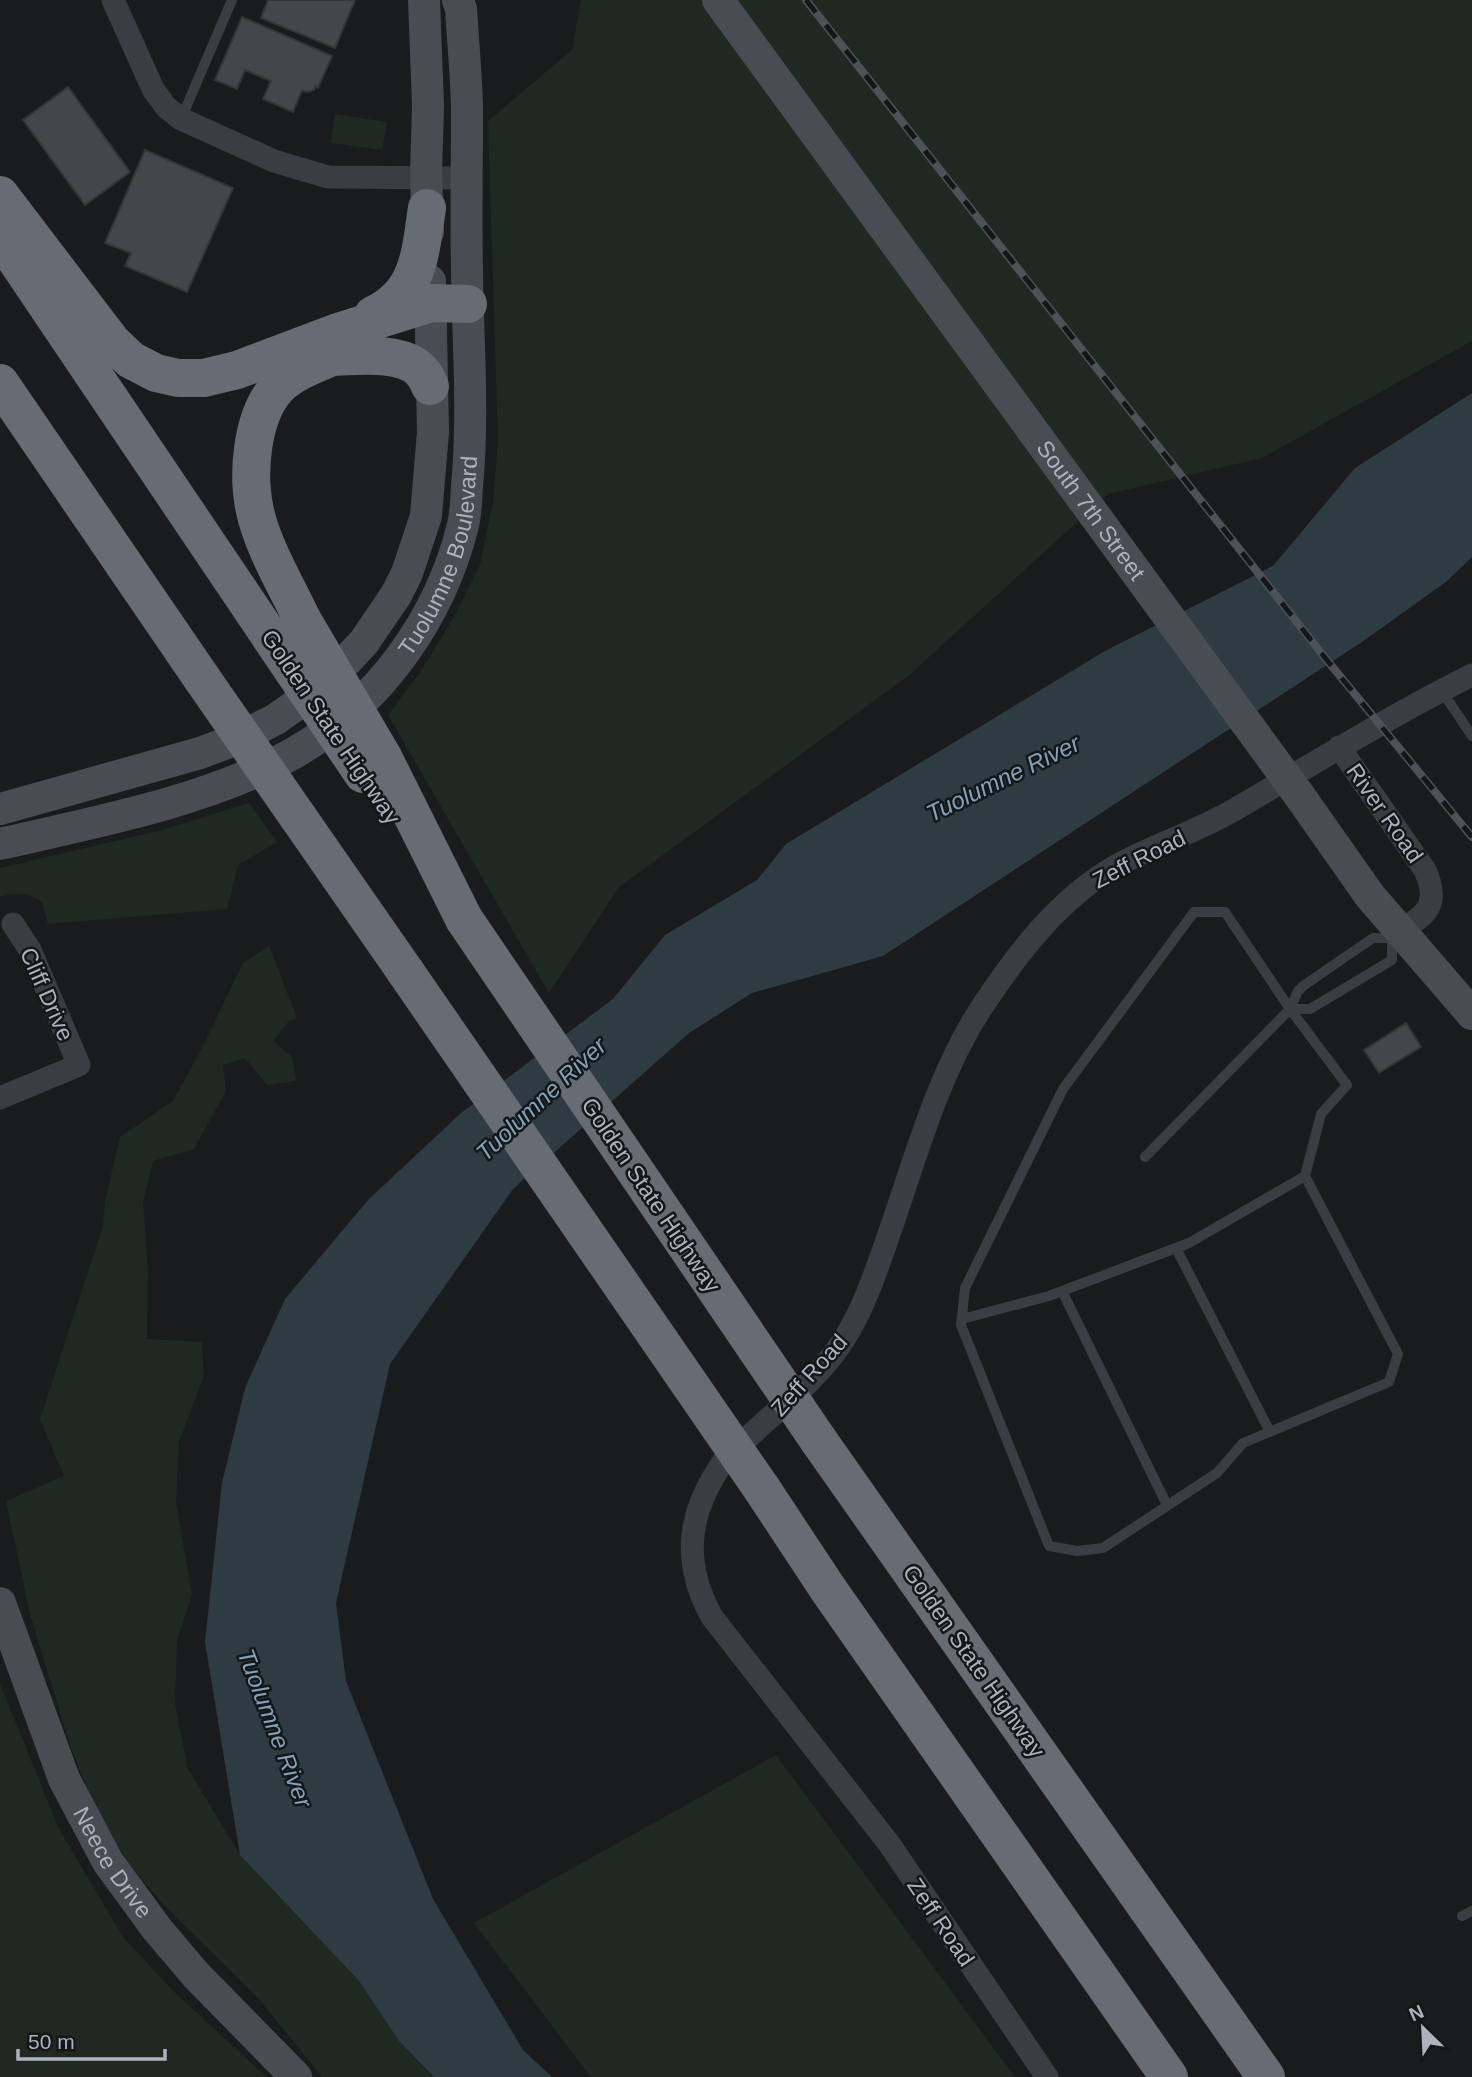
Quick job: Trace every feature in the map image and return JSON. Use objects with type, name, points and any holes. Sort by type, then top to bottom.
[{"type":"highway","points":[[287,628],[270,550],[255,512],[252,453],[257,425],[276,389],[400,297],[416,272],[427,192]]},
{"type":"highway","points":[[0,195],[112,342],[131,360],[156,373],[204,378],[334,345],[443,310]]},
{"type":"highway","name":"Golden State Highway","points":[[0,236],[287,628],[464,919],[819,1441],[1266,2077]]},
{"type":"highway","points":[[334,345],[409,362],[421,371],[430,386]]},
{"type":"highway","points":[[0,383],[762,1489],[828,1590],[1169,2077]]},
{"type":"highway","points":[[0,422],[57,498],[204,680]]},
{"type":"main road","name":"Tuolumne Boulevard","points":[[0,844],[110,818],[212,789],[250,775],[297,752],[370,695],[429,614],[443,587],[464,523],[471,433],[443,310],[427,192],[428,105],[424,0]]},
{"type":"main road","name":"Tuolumne Boulevard","points":[[0,809],[200,753],[235,740],[276,719],[324,685],[342,668],[364,642],[396,594],[407,573],[426,516],[433,432],[430,386],[465,178],[467,103],[461,9],[458,0]]},
{"type":"main road","name":"South 7th Street","points":[[718,0],[1299,795],[1396,934],[1472,1014]]},
{"type":"main road","points":[[1446,984],[1472,1027]]},
{"type":"main road","name":"Neece Drive","points":[[0,1603],[64,1779],[108,1862],[157,1929],[196,1975],[296,2077]]},
{"type":"street","points":[[113,0],[153,89],[166,107],[181,119],[274,161],[327,177],[427,192],[465,178]]},
{"type":"street","name":"River Road","points":[[1396,934],[1424,917],[1432,901],[1432,884],[1339,747],[1441,690],[1472,676]]},
{"type":"street","name":"Zeff Road","points":[[1047,2077],[890,1845],[712,1617],[700,1595],[693,1567],[692,1538],[697,1512],[712,1477],[723,1462],[815,1375],[848,1334],[873,1279],[935,1101],[954,1057],[978,1013],[1029,942],[1085,886],[1117,866],[1219,819],[1339,747]]},
{"type":"street","name":"Cliff Drive","points":[[0,1098],[79,1065],[30,950],[13,924]]},
{"type":"lane","points":[[181,119],[232,0]]},
{"type":"lane","points":[[1441,690],[1472,736]]},
{"type":"lane","points":[[1194,912],[1225,912],[1290,1009],[1347,1085],[1321,1114],[1305,1176],[1398,1354],[1389,1382],[1243,1443],[1217,1473],[1103,1548],[1077,1551],[1049,1546],[961,1325],[965,1288],[1063,1089],[1194,912]]},
{"type":"lane","points":[[1145,1157],[1290,1009],[1303,986],[1373,939],[1396,934],[1392,960],[1310,1009],[1290,1009]]},
{"type":"lane","points":[[961,1319],[1062,1291],[1189,1243],[1305,1176]]},
{"type":"lane","points":[[1176,1248],[1270,1432]]},
{"type":"lane","points":[[1062,1291],[1167,1505]]},
{"type":"shaded area","points":[[581,0],[1472,0],[1472,341],[1262,458],[1108,494],[908,676],[619,887],[549,993],[388,715],[421,671],[454,617],[480,565],[493,502],[498,441],[488,121],[572,50]]},
{"type":"shaded area","points":[[335,114],[387,122],[382,150],[331,143]]},
{"type":"shaded area","points":[[249,803],[277,842],[238,865],[227,909],[48,924],[42,902],[32,896],[11,894],[0,897],[0,868],[162,830]]},
{"type":"shaded area","points":[[269,946],[297,1018],[288,1022],[273,1041],[292,1057],[296,1081],[267,1085],[245,1058],[223,1065],[226,1091],[194,1149],[153,1161],[143,1202],[148,1270],[147,1339],[202,1342],[204,1376],[179,1442],[176,1502],[192,1595],[177,1640],[175,1704],[188,1769],[240,1855],[359,1981],[399,2041],[434,2077],[322,2077],[259,1999],[164,1905],[129,1864],[93,1803],[71,1748],[30,1614],[6,1501],[64,1476],[40,1419],[103,1226],[105,1202],[120,1137],[173,1101],[243,963]]},
{"type":"shaded area","points":[[0,1684],[59,1829],[123,1937],[174,1992],[267,2077],[0,2077]]},
{"type":"shaded area","points":[[776,1755],[1015,2077],[591,2077],[474,1923]]},
{"type":"water","name":"Tuolumne River","points":[[1472,393],[1472,557],[1447,581],[1362,642],[883,956],[752,993],[689,1033],[513,1189],[390,1364],[336,1603],[346,1681],[433,1899],[523,2050],[552,2077],[434,2077],[399,2041],[359,1981],[240,1855],[205,1642],[222,1483],[245,1388],[285,1299],[368,1200],[461,1113],[613,999],[665,935],[757,880],[786,844],[1105,651],[1273,566],[1355,468]]},
{"type":"building","points":[[268,0],[355,0],[335,48],[261,18]]},
{"type":"building","points":[[242,17],[332,56],[318,88],[316,86],[314,90],[307,92],[302,90],[293,112],[263,99],[271,81],[245,70],[237,89],[215,80]]},
{"type":"building","points":[[68,87],[130,172],[85,205],[23,120]]},
{"type":"building","points":[[145,150],[233,188],[187,292],[125,266],[131,253],[105,243]]},
{"type":"building","points":[[1406,1023],[1421,1047],[1379,1073],[1364,1050]]},
{"type":"railway","points":[[806,0],[1326,659],[1472,837]]}]
